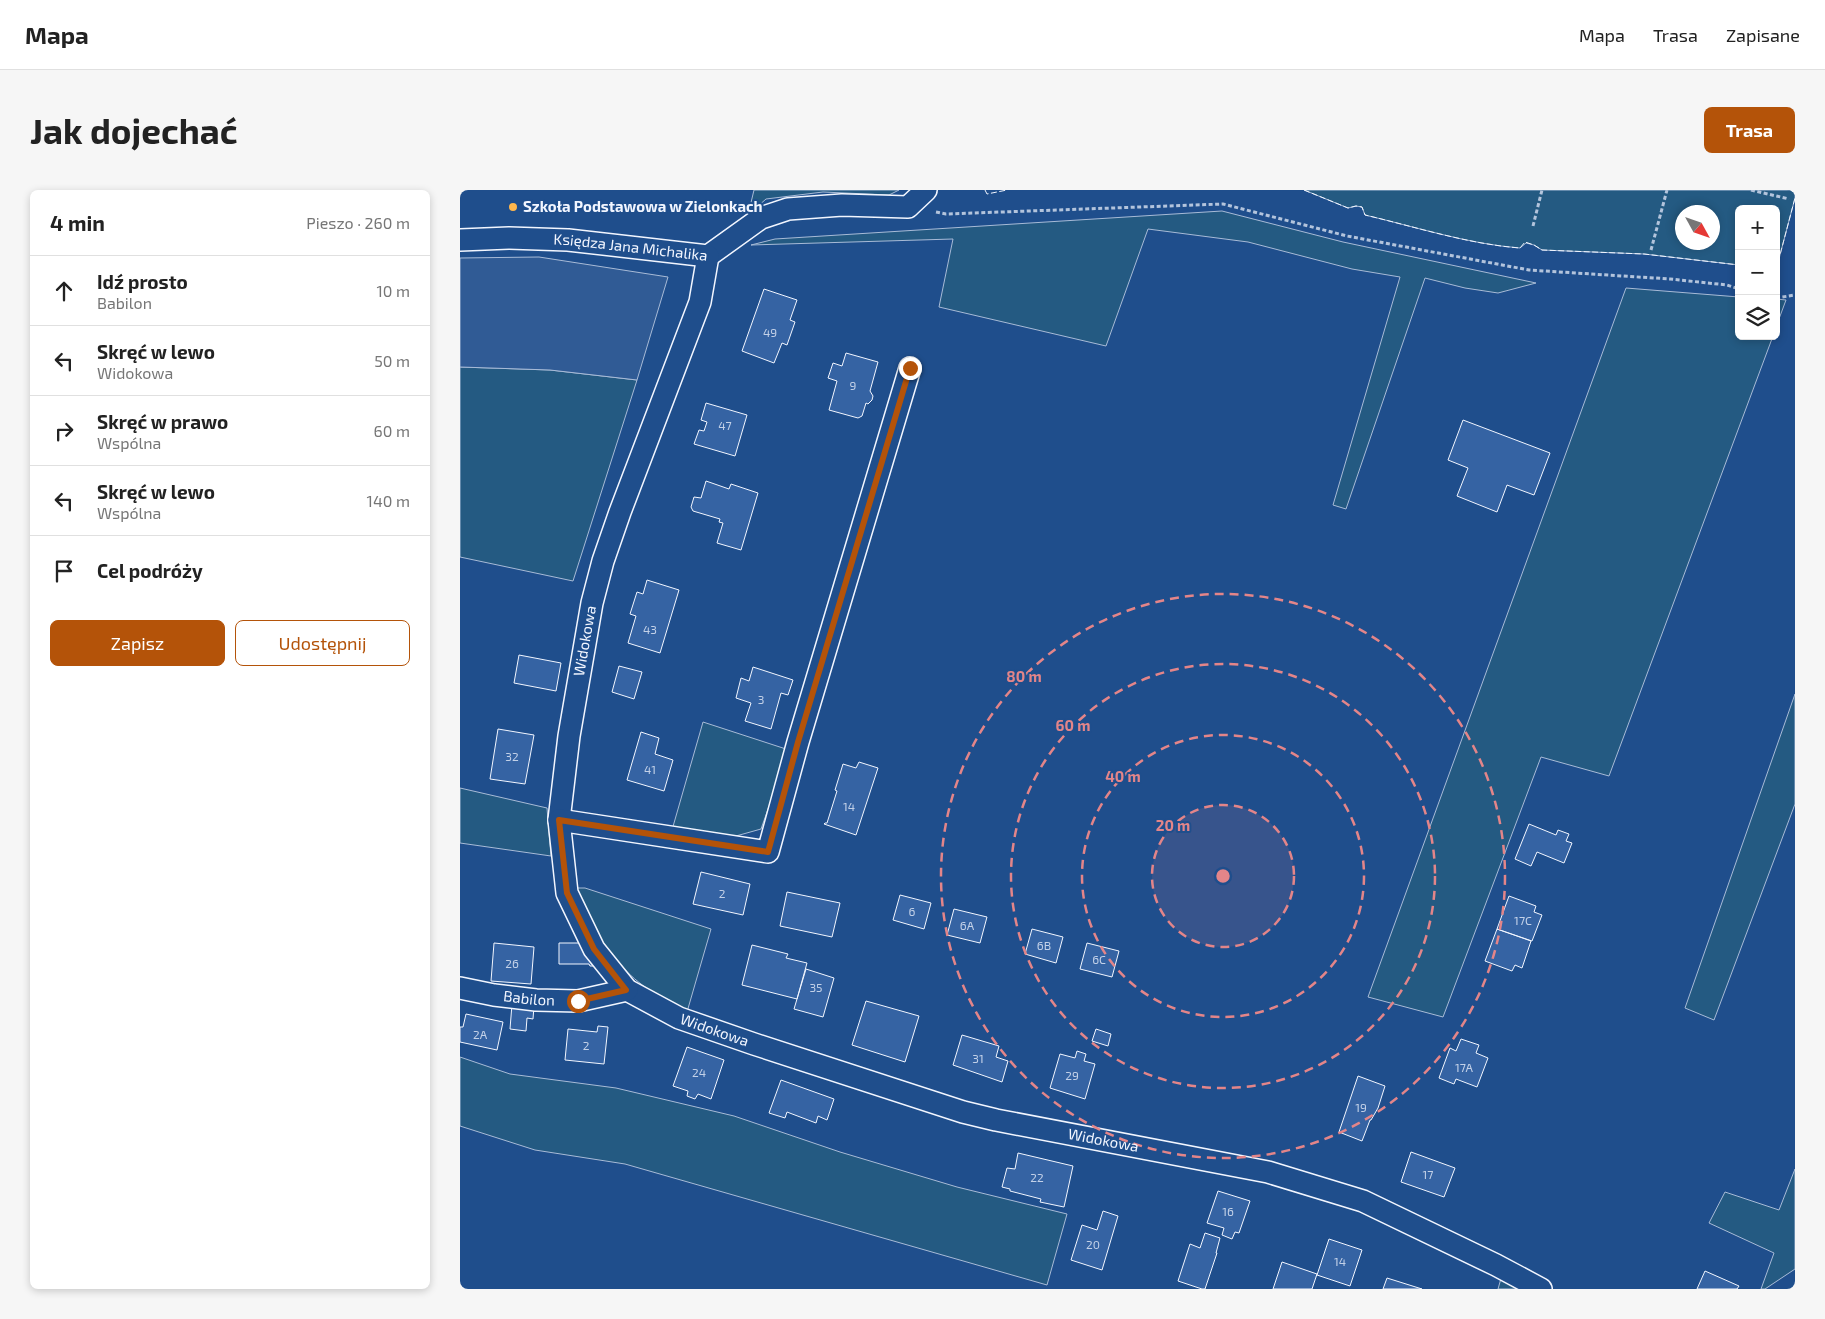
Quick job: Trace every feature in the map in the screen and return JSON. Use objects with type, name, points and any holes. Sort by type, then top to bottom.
[{"type":"street","points":[[908,207],[926,190]]},
{"type":"street","name":"Księdza Jana Michalika","points":[[460,240],[509,238],[568,240],[708,256],[761,218],[788,209],[842,205],[908,207]]},
{"type":"street","name":"Widokowa","points":[[708,256],[700,302],[603,561],[586,632],[559,820],[567,893],[594,949],[626,990],[679,1018],[963,1112],[1268,1172],[1363,1201],[1496,1265],[1541,1289]]},
{"type":"street","points":[[559,820],[768,852],[798,742],[910,368]]},
{"type":"street","name":"Babilon","points":[[460,988],[494,995],[536,1000],[578,1001],[626,990]]},
{"type":"path","points":[[1533,226],[1542,190]]},
{"type":"path","points":[[1651,250],[1667,190]]},
{"type":"path","points":[[1751,190],[1789,199]]},
{"type":"path","points":[[908,207],[946,214],[1223,204],[1347,236],[1529,270],[1670,279],[1727,285],[1735,288]]},
{"type":"path","points":[[1780,297],[1795,294]]},
{"type":"shaded area","points":[[754,190],[899,190],[889,195],[823,192],[766,199],[748,215]]},
{"type":"shaded area","points":[[1304,190],[1795,190],[1795,198],[1780,255],[1780,205],[1735,205],[1735,265],[1644,254],[1542,250],[1526,243],[1520,248],[1481,243],[1365,215],[1362,207],[1348,208]]},
{"type":"shaded area","points":[[1222,211],[1343,242],[1536,283],[1498,293],[1465,288],[1425,278],[1346,509],[1333,505],[1400,277],[1352,269],[1248,242],[1148,229],[1106,346],[939,307],[953,239],[751,245],[775,239]]},
{"type":"shaded area","points":[[539,257],[668,277],[637,380],[550,370],[460,367],[460,258]]},
{"type":"shaded area","points":[[1626,288],[1735,297],[1735,340],[1772,340],[1609,776],[1541,757],[1443,1017],[1368,997]]},
{"type":"shaded area","points":[[1780,299],[1786,300],[1780,316]]},
{"type":"shaded area","points":[[460,367],[550,370],[637,380],[573,581],[460,557]]},
{"type":"shaded area","points":[[1795,694],[1795,804],[1714,1020],[1685,1008]]},
{"type":"shaded area","points":[[703,722],[789,750],[761,829],[736,836],[672,830]]},
{"type":"shaded area","points":[[460,788],[547,808],[551,856],[460,843]]},
{"type":"shaded area","points":[[577,888],[585,888],[711,929],[687,1012],[643,985],[618,963],[593,928]]},
{"type":"shaded area","points":[[460,1057],[510,1074],[616,1088],[734,1116],[840,1152],[957,1187],[1067,1214],[1047,1285],[625,1164],[535,1150],[460,1126]]},
{"type":"shaded area","points":[[1795,1169],[1795,1269],[1765,1289],[1761,1289],[1774,1253],[1709,1223],[1725,1192],[1779,1210]]},
{"type":"shaded area","points":[[1502,1275],[1526,1289],[1498,1289]]},
{"type":"building","points":[[764,289],[797,300],[790,320],[795,322],[787,345],[782,343],[774,363],[742,351]]},
{"type":"building","points":[[846,353],[878,362],[870,391],[873,396],[872,400],[868,404],[866,403],[862,416],[858,418],[829,410],[837,381],[828,378],[833,363],[842,366]]},
{"type":"building","points":[[706,403],[747,415],[735,456],[694,444],[699,430],[704,431],[707,422],[701,420]]},
{"type":"building","points":[[1463,420],[1550,453],[1534,495],[1507,485],[1497,512],[1457,496],[1468,468],[1448,460]]},
{"type":"building","points":[[706,481],[729,489],[731,484],[758,493],[741,550],[717,543],[723,523],[719,522],[720,519],[693,511],[691,507],[694,497],[701,498]]},
{"type":"building","points":[[647,580],[679,590],[660,653],[628,643],[636,616],[630,614],[637,592],[643,594]]},
{"type":"building","points":[[519,655],[561,663],[556,691],[514,683]]},
{"type":"building","points":[[619,666],[642,672],[634,699],[612,692]]},
{"type":"building","points":[[753,667],[793,680],[788,695],[781,693],[771,729],[745,721],[751,703],[736,698],[741,678],[749,681]]},
{"type":"building","points":[[498,729],[534,735],[525,784],[490,779]]},
{"type":"building","points":[[641,732],[659,738],[655,754],[673,760],[664,791],[627,780]]},
{"type":"building","points":[[859,762],[878,768],[856,835],[824,824],[827,823],[843,764],[856,768]]},
{"type":"building","points":[[1529,824],[1556,835],[1558,830],[1569,834],[1566,841],[1572,843],[1564,863],[1537,852],[1531,866],[1515,859]]},
{"type":"building","points":[[701,872],[750,884],[743,915],[693,904]]},
{"type":"building","points":[[787,892],[840,903],[832,937],[780,926]]},
{"type":"building","points":[[900,895],[931,903],[924,929],[893,920]]},
{"type":"building","points":[[1509,896],[1536,906],[1534,912],[1542,915],[1532,941],[1497,929]]},
{"type":"building","points":[[954,909],[987,917],[980,943],[947,935]]},
{"type":"building","points":[[1032,929],[1063,937],[1056,963],[1025,954]]},
{"type":"building","points":[[1497,929],[1531,941],[1522,968],[1515,965],[1512,971],[1485,961]]},
{"type":"building","points":[[494,943],[534,947],[531,984],[491,981]]},
{"type":"building","points":[[559,943],[582,943],[595,966],[590,966],[589,964],[559,964]]},
{"type":"building","points":[[1087,943],[1119,951],[1112,977],[1080,969]]},
{"type":"building","points":[[752,945],[788,954],[786,958],[807,963],[797,999],[742,985]]},
{"type":"building","points":[[806,969],[834,978],[823,1017],[794,1009]]},
{"type":"building","points":[[866,1001],[919,1016],[905,1062],[852,1045]]},
{"type":"building","points":[[512,1004],[534,1006],[533,1019],[527,1018],[526,1031],[510,1029]]},
{"type":"building","points":[[466,1014],[503,1022],[497,1050],[460,1042],[460,1027],[463,1027]]},
{"type":"building","points":[[598,1026],[608,1027],[604,1064],[565,1060],[568,1029],[597,1032]]},
{"type":"building","points":[[1096,1029],[1111,1034],[1108,1046],[1092,1041]]},
{"type":"building","points":[[962,1035],[999,1046],[996,1057],[1008,1061],[1002,1082],[953,1065]]},
{"type":"building","points":[[1461,1039],[1479,1045],[1476,1053],[1488,1058],[1477,1087],[1456,1079],[1454,1084],[1439,1078],[1450,1048],[1456,1051]]},
{"type":"building","points":[[687,1047],[724,1060],[711,1099],[698,1094],[695,1099],[687,1096],[688,1091],[673,1086]]},
{"type":"building","points":[[1077,1051],[1086,1054],[1084,1061],[1095,1064],[1085,1099],[1050,1088],[1060,1054],[1075,1058]]},
{"type":"building","points":[[1358,1076],[1385,1086],[1378,1108],[1370,1120],[1362,1141],[1339,1132]]},
{"type":"building","points":[[781,1080],[834,1099],[827,1120],[818,1116],[816,1123],[787,1112],[785,1118],[769,1113]]},
{"type":"building","points":[[1411,1152],[1455,1168],[1444,1197],[1401,1182]]},
{"type":"building","points":[[1018,1153],[1073,1166],[1064,1207],[1040,1202],[1041,1199],[1002,1187],[1007,1168],[1015,1169]]},
{"type":"building","points":[[1218,1191],[1250,1201],[1239,1233],[1235,1232],[1232,1239],[1222,1235],[1224,1228],[1207,1223]]},
{"type":"building","points":[[1103,1211],[1118,1216],[1102,1270],[1071,1260],[1082,1225],[1097,1230]]},
{"type":"building","points":[[1205,1233],[1220,1238],[1205,1289],[1202,1289],[1178,1281],[1190,1244],[1200,1248]]},
{"type":"building","points":[[1329,1239],[1362,1250],[1350,1286],[1317,1275]]},
{"type":"building","points":[[1282,1262],[1317,1274],[1312,1289],[1273,1289]]},
{"type":"building","points":[[1705,1271],[1739,1286],[1737,1289],[1697,1289]]},
{"type":"building","points":[[1387,1278],[1422,1289],[1383,1289]]},
{"type":"fence","points":[[985,190],[987,194],[1007,190]]},
{"type":"fence","points":[[1304,190],[1348,208],[1362,207],[1365,215],[1481,243],[1520,248],[1525,242],[1542,250],[1644,254],[1735,265]]},
{"type":"fence","points":[[1780,255],[1795,198]]},
{"type":"place","name":"Szkoła Podstawowa w Zielonkach","points":[[513,207]]},
{"type":"route","points":[[578,1001],[626,990],[594,949],[567,893],[559,820],[768,852],[798,742],[910,368]]}]
